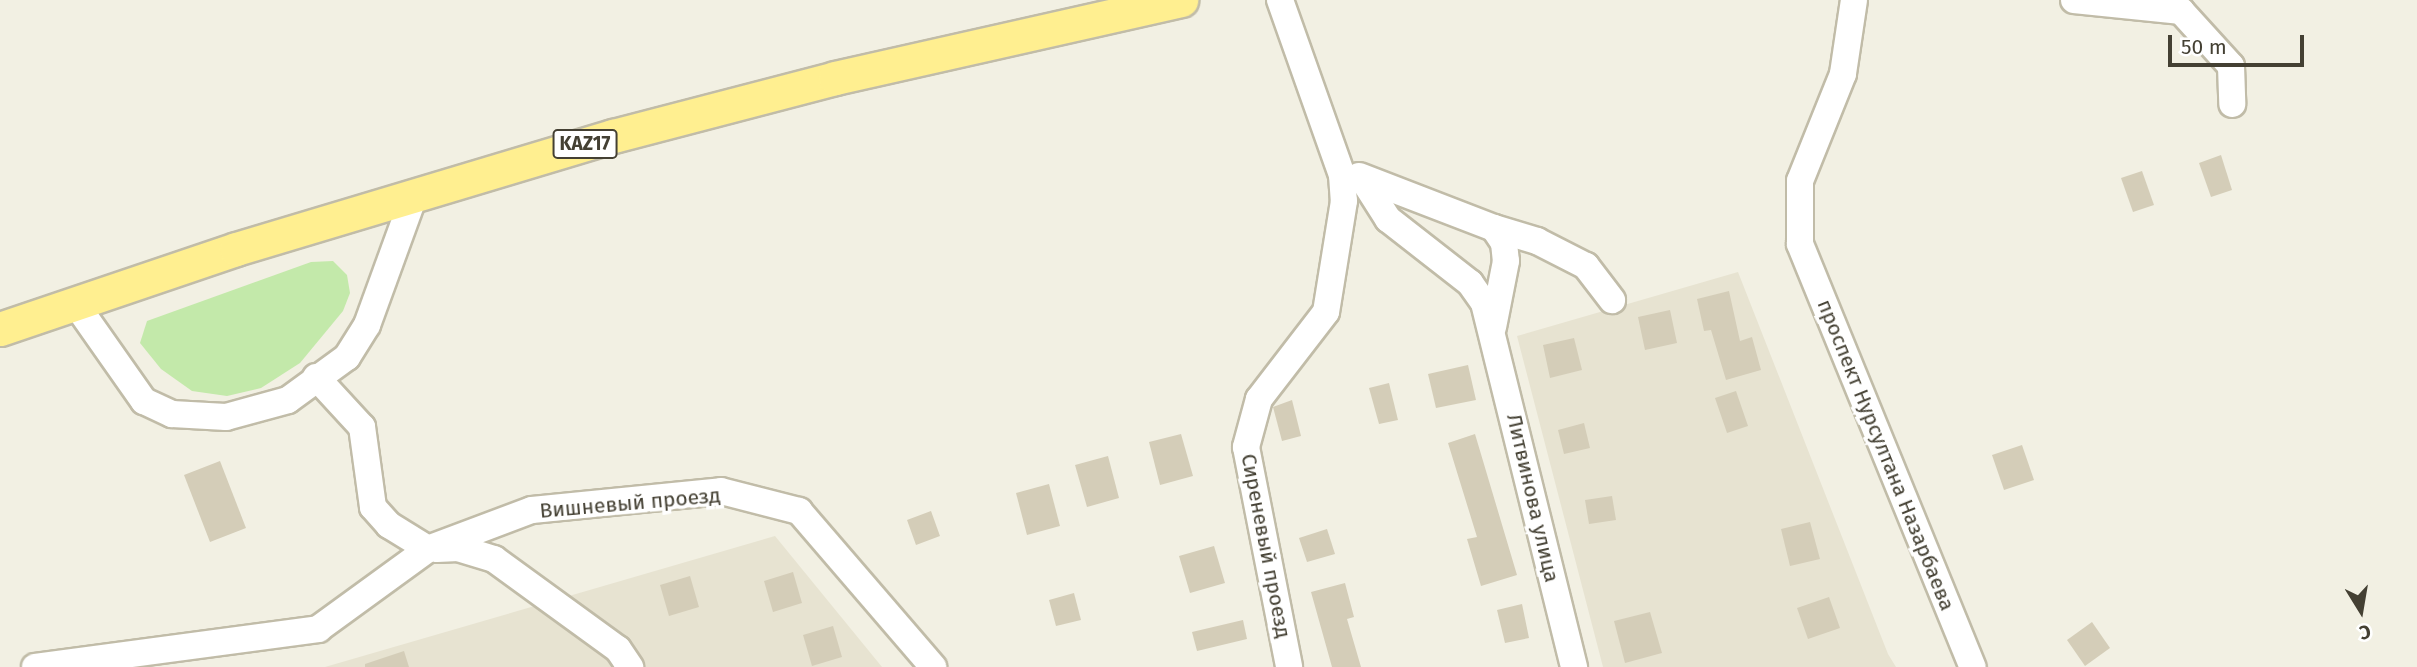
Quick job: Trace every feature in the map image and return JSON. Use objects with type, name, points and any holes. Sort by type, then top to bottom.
[{"type":"main road","name":"KAZ17","points":[[0,329],[415,193],[835,78],[1181,0]]},
{"type":"street","name":"Сиреневый проезд","points":[[1280,0],[1342,174],[1344,201],[1326,312],[1259,399],[1246,447],[1289,667]]},
{"type":"street","name":"проспект Нурсултана Назарбаева","points":[[1854,0],[1843,74],[1800,181],[1800,244],[1973,667]]},
{"type":"street","points":[[2074,0],[2181,11],[2231,66],[2232,104]]},
{"type":"street","points":[[1330,144],[1362,178],[1388,219],[1471,283],[1493,329]]},
{"type":"street","points":[[1362,178],[1494,228],[1538,241],[1586,266],[1612,300]]},
{"type":"street","points":[[75,303],[144,401],[172,414],[226,416],[288,400],[347,357],[367,325],[415,193]]},
{"type":"street","points":[[1493,329],[1506,261],[1504,243],[1494,228]]},
{"type":"street","name":"Литвинова улица","points":[[1493,329],[1574,667]]},
{"type":"street","points":[[316,377],[362,427],[373,507],[389,525],[428,549],[458,548],[494,559],[618,649],[630,667]]},
{"type":"street","name":"Вишневый проезд","points":[[35,667],[318,629],[428,549],[532,510],[721,491],[799,511],[933,667]]},
{"type":"shaded area","points":[[1738,272],[1888,654],[1896,667],[1603,667],[1517,336]]},
{"type":"shaded area","points":[[775,536],[882,667],[325,667]]},
{"type":"green space","points":[[333,261],[347,275],[350,293],[343,311],[300,363],[261,388],[227,396],[192,391],[161,369],[140,343],[147,321],[311,262]]},
{"type":"building","points":[[2221,155],[2232,190],[2211,197],[2199,163]]},
{"type":"building","points":[[2142,171],[2154,205],[2133,212],[2121,178]]},
{"type":"building","points":[[1729,291],[1740,341],[1752,337],[1761,370],[1726,380],[1711,330],[1704,331],[1697,299]]},
{"type":"building","points":[[1670,310],[1677,343],[1645,350],[1638,317]]},
{"type":"building","points":[[1574,338],[1582,370],[1550,378],[1543,345]]},
{"type":"building","points":[[1468,365],[1476,400],[1436,408],[1428,374]]},
{"type":"building","points":[[1389,383],[1398,420],[1379,424],[1369,388]]},
{"type":"building","points":[[1736,391],[1748,426],[1727,433],[1715,398]]},
{"type":"building","points":[[1292,400],[1301,436],[1282,441],[1273,407]]},
{"type":"building","points":[[1584,423],[1590,448],[1564,454],[1558,430]]},
{"type":"building","points":[[1181,434],[1193,476],[1160,485],[1149,442]]},
{"type":"building","points":[[1475,434],[1517,575],[1481,586],[1467,539],[1477,537],[1448,443]]},
{"type":"building","points":[[2022,445],[2034,480],[2004,490],[1992,455]]},
{"type":"building","points":[[1108,456],[1119,498],[1087,507],[1075,465]]},
{"type":"building","points":[[220,461],[246,528],[210,542],[184,475]]},
{"type":"building","points":[[1049,484],[1060,526],[1027,535],[1016,493]]},
{"type":"building","points":[[1612,496],[1616,520],[1589,524],[1585,500]]},
{"type":"building","points":[[931,511],[940,536],[916,545],[907,520]]},
{"type":"building","points":[[1810,522],[1820,559],[1790,566],[1781,529]]},
{"type":"building","points":[[1327,529],[1335,554],[1307,562],[1299,538]]},
{"type":"building","points":[[1214,546],[1225,583],[1190,593],[1179,556]]},
{"type":"building","points":[[793,572],[802,603],[773,612],[764,581]]},
{"type":"building","points":[[690,576],[699,607],[669,616],[660,585]]},
{"type":"building","points":[[1345,583],[1354,617],[1347,619],[1361,667],[1332,667],[1311,592]]},
{"type":"building","points":[[1074,593],[1081,620],[1056,626],[1049,600]]},
{"type":"building","points":[[1829,597],[1840,628],[1808,639],[1797,608]]},
{"type":"building","points":[[1522,604],[1529,638],[1505,643],[1497,610]]},
{"type":"building","points":[[1650,612],[1662,653],[1625,663],[1614,621]]},
{"type":"building","points":[[1243,620],[1247,639],[1197,651],[1192,632]]},
{"type":"building","points":[[2092,622],[2110,648],[2085,666],[2067,640]]},
{"type":"building","points":[[833,626],[842,657],[812,666],[803,635]]},
{"type":"building","points":[[404,651],[409,667],[365,667],[365,664]]}]
